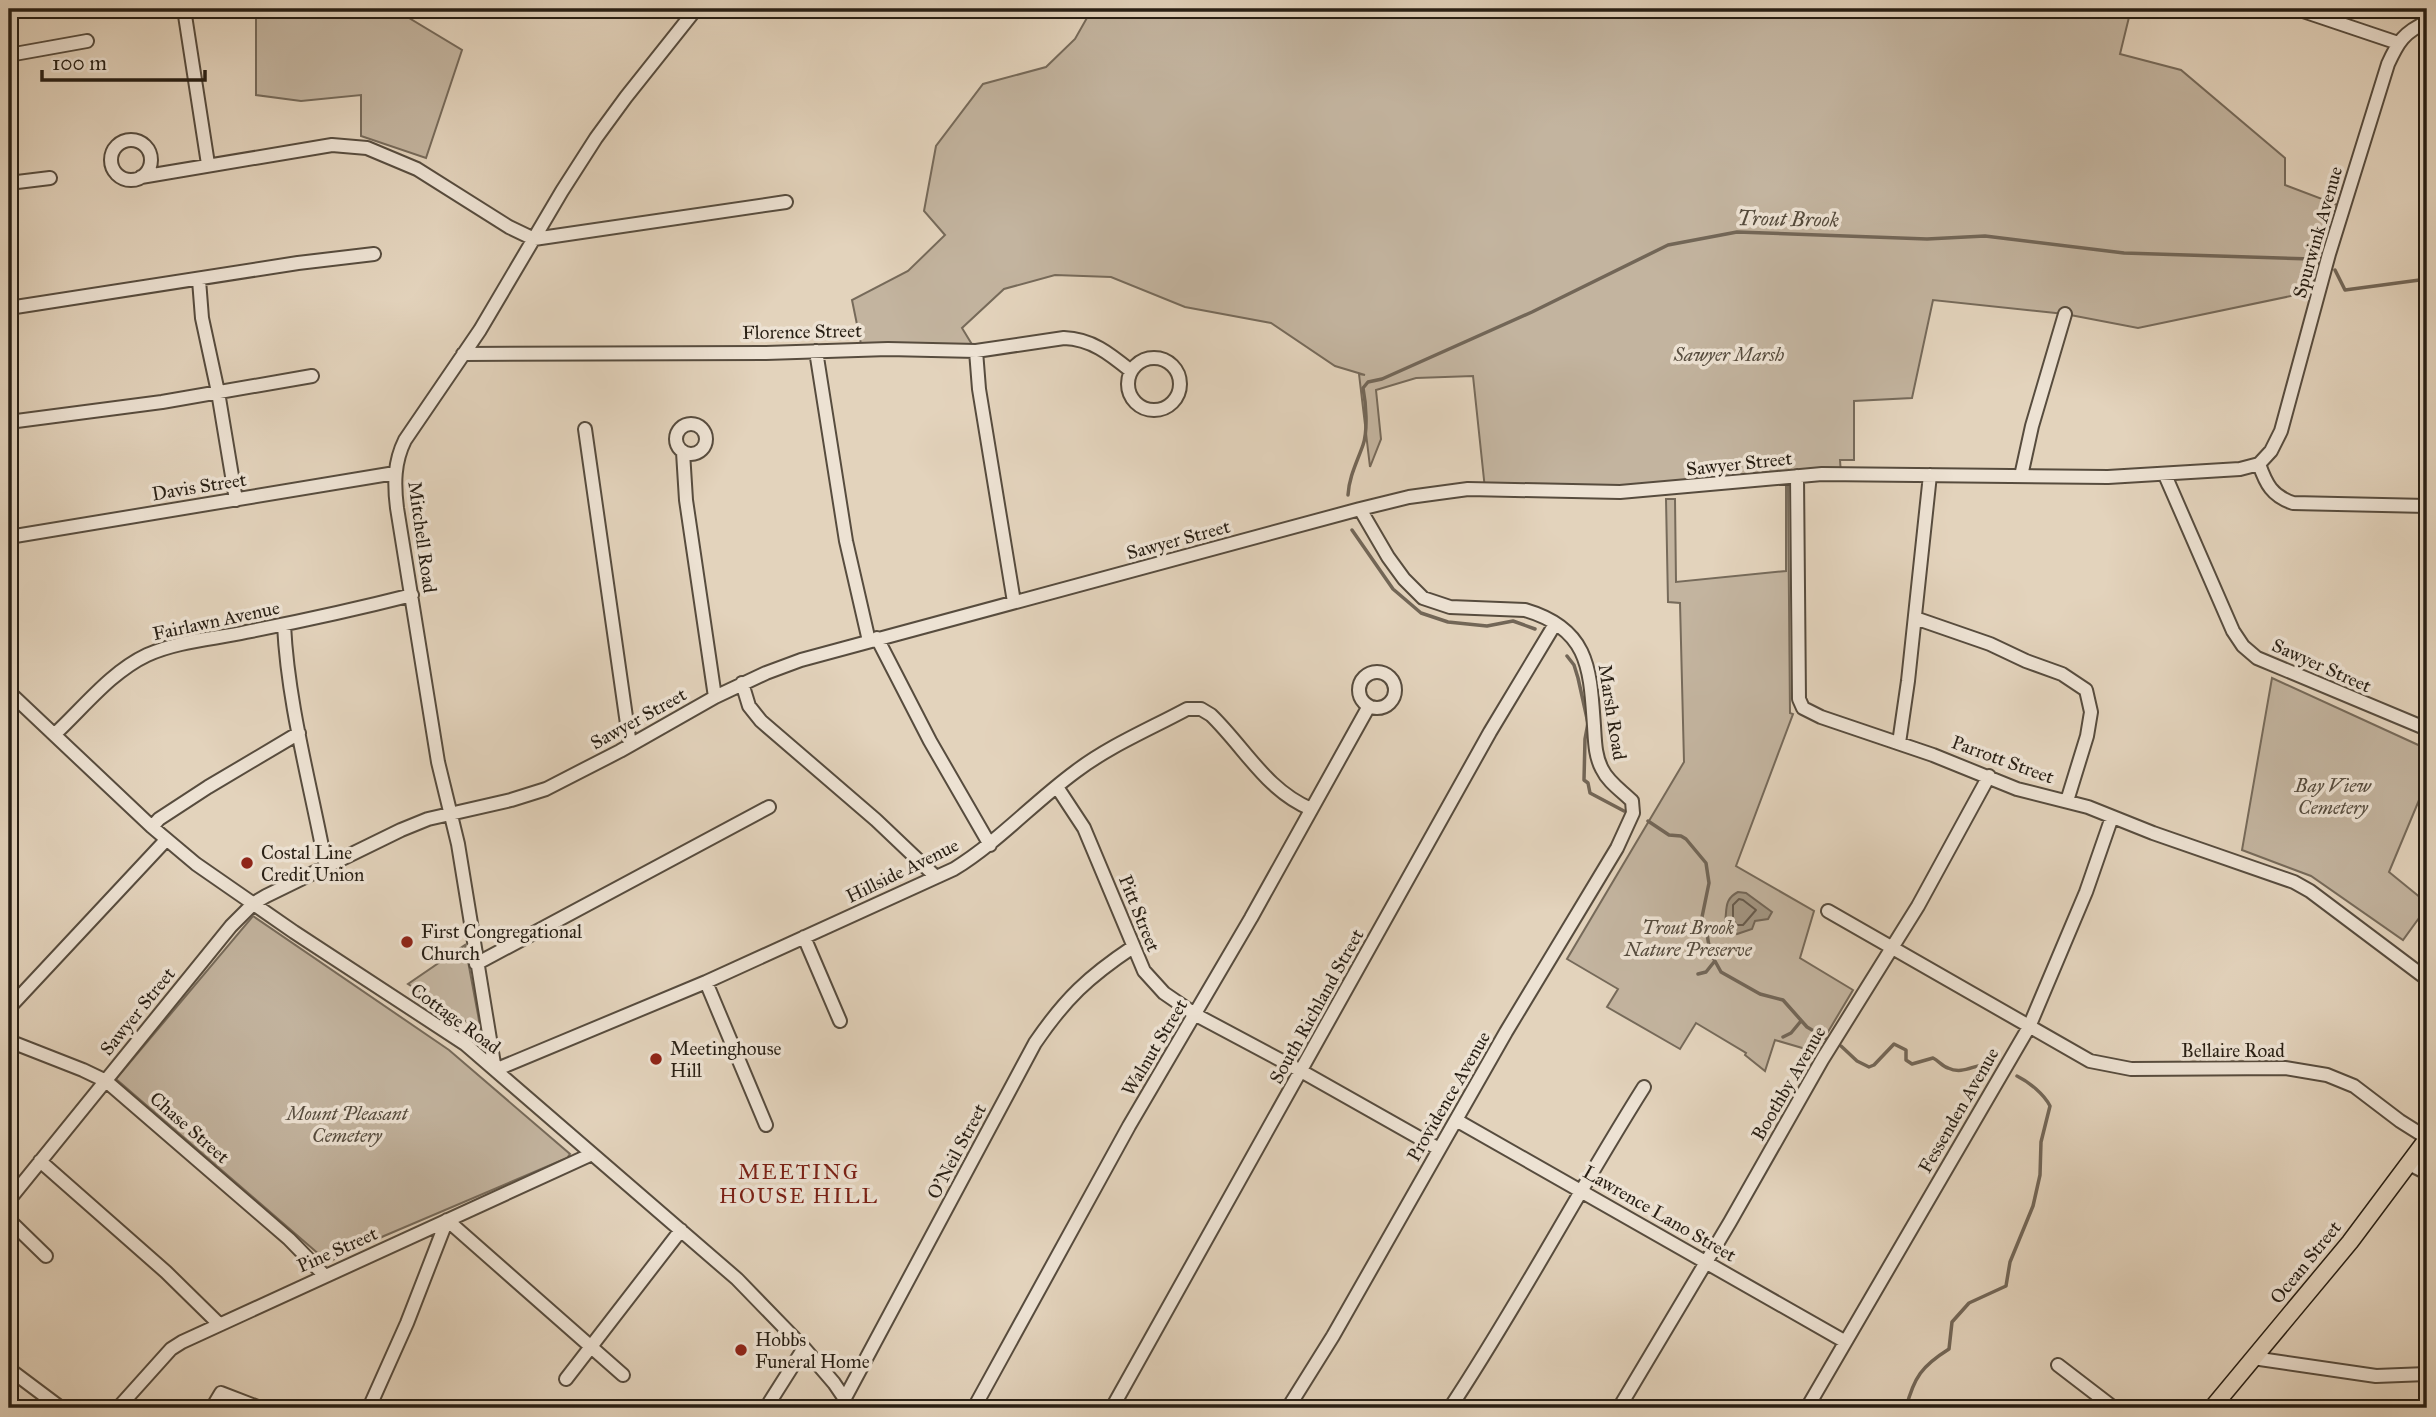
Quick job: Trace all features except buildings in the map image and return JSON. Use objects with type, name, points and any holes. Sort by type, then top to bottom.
[{"type":"main road","name":"Ocean Street","points":[[2212,1408],[2350,1242],[2427,1138]]},
{"type":"street","points":[[184,9],[208,164]]},
{"type":"street","name":"Mitchell Road","points":[[495,1070],[458,844],[438,762],[397,508],[395,473],[405,440],[463,354],[562,191],[604,128],[696,9]]},
{"type":"street","points":[[2297,9],[2333,15],[2398,43],[2407,33],[2427,22]]},
{"type":"street","points":[[9,55],[87,41]]},
{"type":"street","name":"Spurwink Avenue","points":[[2259,464],[2271,451],[2281,431],[2332,244],[2388,64],[2398,43]]},
{"type":"street","points":[[176,170],[164,166],[142,143],[135,140],[122,142],[113,151],[111,163],[117,174],[129,179],[332,145],[367,148],[416,169],[509,227],[534,239],[786,202]]},
{"type":"street","points":[[141,177],[149,167],[150,154]]},
{"type":"street","points":[[9,183],[50,178]]},
{"type":"street","points":[[9,308],[298,263],[374,254]]},
{"type":"street","points":[[199,280],[202,318],[218,392],[236,500]]},
{"type":"street","points":[[2021,476],[2032,425],[2065,314]]},
{"type":"street","name":"Florence Street","points":[[463,354],[888,349],[976,351],[1075,338],[1096,345],[1131,371]]},
{"type":"street","points":[[816,351],[846,541],[873,640],[990,845]]},
{"type":"street","points":[[976,351],[979,389],[1014,602]]},
{"type":"street","points":[[1143,360],[1164,360],[1175,369],[1178,376],[1178,395],[1171,404],[1160,410],[1141,407],[1129,393],[1131,371],[1143,360]]},
{"type":"street","points":[[9,422],[312,376]]},
{"type":"street","points":[[585,429],[630,745]]},
{"type":"street","points":[[683,452],[686,500],[715,697]]},
{"type":"street","points":[[2165,475],[2241,469],[2259,464],[2271,490],[2279,498],[2293,503],[2427,506]]},
{"type":"street","name":"Davis Street","points":[[9,537],[395,473]]},
{"type":"street","name":"Sawyer Street","points":[[9,1200],[231,926],[254,903],[428,819],[511,800],[545,789],[715,697],[801,660],[1409,497],[1468,489],[1620,492],[1855,473],[2165,475],[2233,631],[2249,653],[2427,729]]},
{"type":"street","points":[[1899,743],[1930,475]]},
{"type":"street","name":"Parrott Street","points":[[1797,476],[1799,699],[1803,708],[1821,717],[1989,776],[2017,789],[2067,801],[2302,887],[2427,979]]},
{"type":"street","name":"Marsh Road","points":[[1360,509],[1388,557],[1404,579],[1423,598],[1450,607],[1525,610],[1555,624],[1572,636],[1583,653],[1591,683],[1596,755],[1603,772],[1632,801]]},
{"type":"street","name":"Fairlawn Avenue","points":[[55,734],[105,685],[125,668],[147,655],[194,641],[284,625],[412,595]]},
{"type":"street","points":[[1915,618],[1990,644],[2026,662],[2062,674],[2086,690],[2091,712],[2087,736],[2067,801]]},
{"type":"street","name":"South Richland Street","points":[[1112,1408],[1490,732],[1555,624]]},
{"type":"street","points":[[284,625],[286,656],[299,733],[326,867]]},
{"type":"street","points":[[741,684],[749,706],[761,721],[876,820],[936,877]]},
{"type":"street","name":"Cottage Road","points":[[9,692],[166,840],[196,864],[459,1040],[495,1070],[737,1279],[804,1348],[848,1403]]},
{"type":"street","name":"Walnut Street","points":[[974,1408],[1129,1126],[1196,1014],[1368,706]]},
{"type":"street","name":"Hillside Avenue","points":[[495,1070],[706,982],[954,869],[990,845],[1096,757],[1187,709],[1201,709],[1211,715],[1273,785],[1293,801],[1311,809]]},
{"type":"street","points":[[152,827],[159,819],[208,787],[299,733]]},
{"type":"street","name":"Boothby Avenue","points":[[1619,1408],[1822,1060],[1949,851],[1989,776]]},
{"type":"street","name":"Pitt Street","points":[[1057,787],[1084,828],[1144,971],[1164,993],[1196,1014],[1439,1149]]},
{"type":"street","name":"Providence Avenue","points":[[1288,1408],[1333,1336],[1455,1120],[1617,848],[1633,813],[1632,801]]},
{"type":"street","points":[[476,964],[769,807]]},
{"type":"street","name":"Fessenden Avenue","points":[[1807,1408],[2029,1027],[2086,892],[2112,817]]},
{"type":"street","points":[[9,1008],[166,840]]},
{"type":"street","name":"Bellaire Road","points":[[1828,911],[2090,1061],[2131,1069],[2285,1069],[2328,1074],[2354,1086],[2427,1138]]},
{"type":"street","points":[[804,937],[840,1021]]},
{"type":"street","name":"O'Neil Street","points":[[848,1403],[1035,1043],[1056,1012],[1074,992],[1097,971],[1133,947]]},
{"type":"street","points":[[706,982],[765,1125]]},
{"type":"street","name":"Chase Street","points":[[9,1041],[106,1081],[289,1239],[324,1275]]},
{"type":"street","points":[[1450,1408],[1532,1278],[1581,1190],[1644,1087]]},
{"type":"street","name":"Lawrence Lano Street","points":[[1455,1120],[1844,1341]]},
{"type":"street","name":"Pine Street","points":[[118,1408],[171,1349],[182,1342],[592,1154]]},
{"type":"street","points":[[40,1161],[174,1280],[219,1324]]},
{"type":"street","points":[[2409,1164],[2427,1173]]},
{"type":"street","points":[[9,1220],[46,1256]]},
{"type":"street","points":[[369,1408],[407,1324],[447,1220],[622,1375]]},
{"type":"street","points":[[566,1378],[681,1230]]},
{"type":"street","points":[[766,1408],[804,1348]]},
{"type":"street","points":[[2253,1358],[2376,1376],[2427,1374]]},
{"type":"street","points":[[2059,1365],[2114,1408]]},
{"type":"street","points":[[9,1369],[61,1408]]},
{"type":"street","points":[[212,1408],[221,1393],[260,1408]]},
{"type":"green space","points":[[256,9],[394,9],[462,50],[426,158],[361,136],[361,95],[301,101],[256,95]]},
{"type":"green space","name":"Sawyer Marsh","points":[[1092,9],[2131,9],[2120,54],[2181,70],[2285,158],[2285,185],[2338,205],[2310,292],[2138,328],[2065,314],[1933,300],[1912,398],[1854,401],[1854,460],[1840,460],[1841,474],[1667,489],[1485,489],[1473,376],[1416,378],[1376,390],[1381,439],[1370,467],[1359,374],[1365,375],[1335,366],[1271,323],[1185,307],[1111,277],[1055,275],[1004,289],[962,328],[976,351],[862,349],[852,300],[908,271],[945,235],[924,211],[936,146],[983,84],[1046,67],[1075,39]]},
{"type":"green space","name":"Trout Brook Nature Preserve","points":[[1786,487],[1790,713],[1793,714],[1736,866],[1814,911],[1800,958],[1853,990],[1816,1052],[1775,1040],[1765,1071],[1745,1055],[1746,1053],[1696,1023],[1680,1049],[1607,1007],[1618,989],[1567,959],[1684,762],[1680,603],[1668,602],[1666,499],[1675,499],[1676,582],[1786,571]]},
{"type":"green space","name":"Bay View Cemetery","points":[[2272,678],[2427,749],[2427,781],[2389,872],[2427,903],[2427,907],[2403,940],[2311,876],[2242,850]]},
{"type":"green space","name":"Mount Pleasant Cemetery","points":[[253,916],[449,1050],[570,1154],[567,1158],[328,1262],[116,1079]]},
{"type":"green space","points":[[465,945],[481,1031],[408,984]]},
{"type":"water","points":[[1738,892],[1746,893],[1772,912],[1768,919],[1755,921],[1752,929],[1737,934],[1725,923],[1728,901]]},
{"type":"waterway","name":"Trout Brook","points":[[1348,495],[1365,439],[1363,388],[1368,382],[1382,379],[1532,312],[1668,245],[1737,232],[1927,239],[1985,236],[2124,253],[2312,259]]},
{"type":"waterway","name":"Trout Brook","points":[[2335,270],[2345,290],[2427,279]]},
{"type":"waterway","name":"Trout Brook","points":[[1352,530],[1393,589],[1421,613],[1448,622],[1487,626],[1513,621],[1535,629]]},
{"type":"waterway","name":"Trout Brook","points":[[1567,656],[1574,665],[1588,723],[1584,780],[1588,783],[1590,793],[1624,811]]},
{"type":"waterway","name":"Trout Brook","points":[[1648,821],[1669,835],[1686,839],[1706,863],[1709,883],[1702,917],[1710,952],[1721,972],[1760,994],[1783,1000],[1807,1027],[1829,1040]]},
{"type":"waterway","points":[[1698,974],[1706,972],[1714,962]]},
{"type":"waterway","points":[[1783,1037],[1791,1033],[1801,1021]]},
{"type":"waterway","name":"Trout Brook","points":[[1841,1046],[1857,1061],[1869,1067],[1894,1044],[1906,1050],[1906,1060],[1912,1064],[1933,1058],[1954,1070],[1994,1065]]},
{"type":"waterway","name":"Trout Brook","points":[[1906,1408],[1920,1373],[1949,1349],[1952,1322],[1969,1303],[2006,1286],[2010,1262],[2033,1206],[2040,1175],[2041,1142],[2050,1106],[2036,1089],[2017,1076]]},
{"type":"place","name":"Costal Line Credit Union","points":[[247,863]]},
{"type":"place","name":"First Congregational Church","points":[[407,942]]},
{"type":"place","name":"Meetinghouse Hill","points":[[656,1059]]},
{"type":"place","name":"Hobbs Funeral Home","points":[[741,1350]]},
{"type":"district","name":"MEETING HOUSE HILL","points":[[799,1184]]}]
